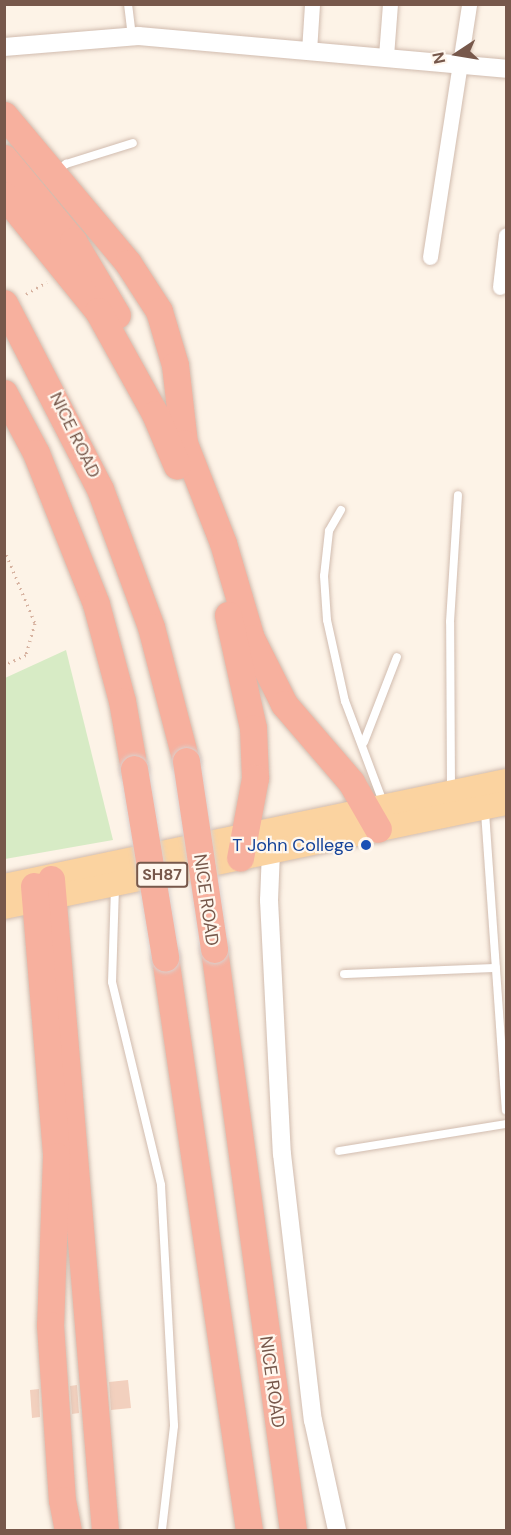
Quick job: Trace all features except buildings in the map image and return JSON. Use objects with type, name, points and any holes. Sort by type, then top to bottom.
[{"type":"highway","points":[[4,115],[55,173],[159,311],[175,365],[177,446],[225,600],[253,728],[255,778],[241,846]]},
{"type":"highway","points":[[4,158],[73,241],[110,300],[146,374],[155,414]]},
{"type":"highway","points":[[4,195],[98,311],[155,414],[177,446],[268,678],[377,815]]},
{"type":"highway","name":"NICE ROAD","points":[[4,303],[100,489],[151,627],[186,761],[214,949],[293,1530]]},
{"type":"highway","points":[[4,393],[36,453],[96,604],[122,700],[165,957],[249,1530]]},
{"type":"highway","points":[[44,891],[56,1156],[50,1326],[62,1500],[68,1530]]},
{"type":"highway","points":[[44,891],[105,1530]]},
{"type":"main road","name":"SH87","points":[[4,907],[44,891],[377,815],[491,799],[507,782]]},
{"type":"main road","name":"SH87","points":[[4,886],[44,891],[115,885],[241,846],[271,850],[451,793],[491,799]]},
{"type":"street","points":[[309,51],[312,4]]},
{"type":"street","points":[[386,56],[390,4]]},
{"type":"street","points":[[430,257],[457,64],[467,43],[469,4]]},
{"type":"street","points":[[4,46],[132,37],[386,56],[507,69]]},
{"type":"street","points":[[500,287],[507,235]]},
{"type":"street","points":[[271,850],[269,900],[282,1154],[313,1420],[338,1530]]},
{"type":"lane","points":[[128,4],[132,37]]},
{"type":"lane","points":[[55,173],[66,164],[133,143]]},
{"type":"lane","points":[[451,793],[450,622],[458,495]]},
{"type":"lane","points":[[341,510],[329,531],[324,576],[327,620],[345,701],[364,742],[377,815]]},
{"type":"lane","points":[[364,742],[397,657]]},
{"type":"lane","points":[[491,799],[496,968],[507,1110]]},
{"type":"lane","points":[[115,885],[112,982],[161,1185],[174,1426],[162,1530]]},
{"type":"lane","points":[[344,974],[496,968]]},
{"type":"lane","points":[[339,1151],[507,1124]]},
{"type":"path","points":[[4,549],[35,623],[26,655],[4,664]]},
{"type":"green space","points":[[66,650],[113,840],[5,859],[5,678]]},
{"type":"place","name":"T John College","points":[[366,845]]}]
